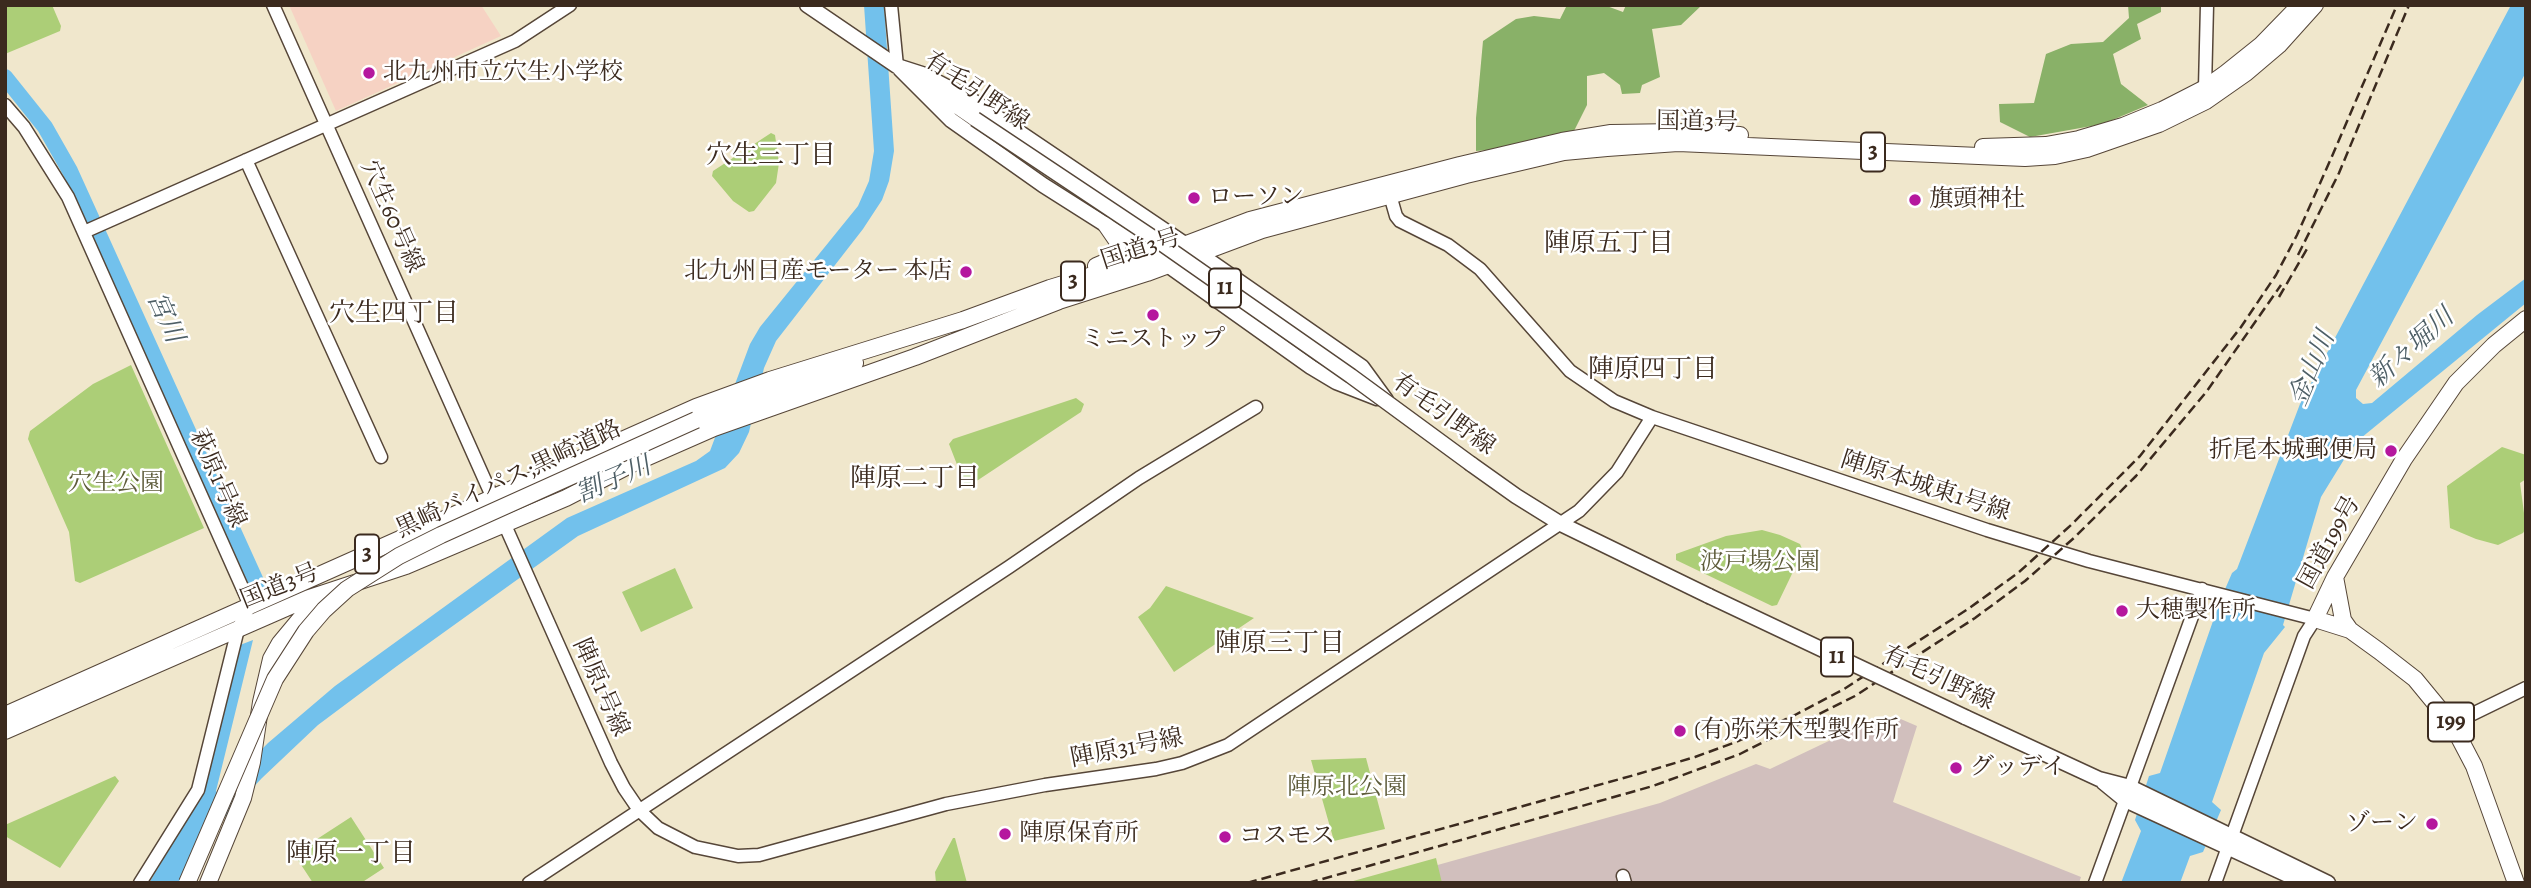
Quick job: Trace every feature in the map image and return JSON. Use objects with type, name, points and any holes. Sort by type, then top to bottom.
[{"type":"highway","name":"国道3号","points":[[5,715],[730,394],[764,388],[1050,288],[1161,261],[1201,255],[1262,230],[1389,190],[1549,144],[1611,133],[1676,132],[1988,147],[2046,145],[2079,139],[2123,126],[2205,88],[2261,46],[2300,5]]},
{"type":"highway","name":"国道3号","points":[[5,731],[326,591],[370,579],[566,498],[632,464],[705,421],[754,415],[915,357],[1161,261],[1184,245],[1250,220],[1564,152],[1678,143],[1988,158],[2055,156],[2123,138],[2199,105],[2246,73],[2279,45],[2315,5]]},
{"type":"highway","points":[[1050,288],[1117,255],[1118,241],[1106,225]]},
{"type":"highway","name":"国道199号","points":[[2516,883],[2474,766],[2452,724],[2415,679],[2350,630],[2315,619],[2335,578],[2404,459],[2456,383],[2494,345],[2526,319]]},
{"type":"highway","name":"3","points":[[705,421],[764,388]]},
{"type":"highway","name":"黒崎バイパス;黒崎道路","points":[[187,883],[275,679],[306,631],[332,603],[369,574],[399,556],[705,421]]},
{"type":"highway","points":[[2335,578],[2343,620],[2350,630]]},
{"type":"highway","name":"3","points":[[208,883],[243,799],[271,659],[300,619],[370,579]]},
{"type":"highway","name":"3","points":[[258,669],[261,702]]},
{"type":"main road","name":"有毛引野線","points":[[807,5],[1166,247],[1516,496],[1561,524],[1965,718],[2215,834],[2305,883]]},
{"type":"main road","points":[[892,62],[951,120],[1043,185],[1161,261],[1311,367],[1336,382],[1387,402]]},
{"type":"main road","points":[[892,62],[970,99],[1201,255],[1362,367],[1387,402]]},
{"type":"main road","name":"有毛引野線","points":[[2231,842],[2328,883]]},
{"type":"street","name":"穴生60号線","points":[[273,5],[515,551]]},
{"type":"street","points":[[86,231],[515,41],[570,5]]},
{"type":"street","points":[[891,5],[892,62]]},
{"type":"street","points":[[2205,88],[2207,5]]},
{"type":"street","name":"萩原1号線","points":[[5,105],[24,127],[86,231],[250,605]]},
{"type":"street","points":[[246,160],[380,457]]},
{"type":"street","name":"陣原本城東1号線","points":[[1389,190],[1396,216],[1401,221],[1448,245],[1480,269],[1570,370],[1614,401],[1651,417],[1987,530],[2089,561],[2315,619]]},
{"type":"street","points":[[529,883],[1009,567],[1139,478],[1256,407]]},
{"type":"street","name":"陣原31号線","points":[[639,810],[658,828],[695,847],[719,854],[759,855],[946,804],[1182,763],[1228,745],[1579,511],[1617,472],[1651,417]]},
{"type":"street","name":"陣原1号線","points":[[515,551],[611,763],[639,810]]},
{"type":"street","points":[[2095,883],[2132,796],[2202,589]]},
{"type":"street","points":[[140,883],[198,790],[238,628],[250,605]]},
{"type":"street","points":[[2215,883],[2304,636],[2315,619]]},
{"type":"street","points":[[2452,724],[2526,688]]},
{"type":"shaded area","name":"北九州市立穴生小学校","points":[[289,5],[481,5],[501,36],[336,111]]},
{"type":"shaded area","points":[[1879,717],[1896,717],[1917,726],[1893,802],[2081,877],[2079,883],[1437,883],[1434,866],[1660,803],[1756,764],[1770,769]]},
{"type":"green space","points":[[5,5],[52,5],[61,26],[60,31],[5,54]]},
{"type":"green space","points":[[1567,5],[1604,5],[1623,12],[1626,5],[1702,5],[1681,25],[1652,29],[1660,77],[1642,85],[1640,93],[1622,94],[1620,85],[1604,73],[1587,76],[1587,105],[1572,135],[1514,148],[1476,151],[1483,41],[1516,19],[1534,16],[1560,19]]},
{"type":"green space","points":[[2128,5],[2161,5],[2161,12],[2137,24],[2141,39],[2113,54],[2121,84],[2148,105],[2103,124],[2030,137],[2000,122],[1999,104],[2034,103],[2046,54],[2071,44],[2103,42],[2129,18]]},
{"type":"green space","points":[[771,133],[775,135],[779,163],[776,183],[754,211],[749,212],[733,201],[712,176],[713,171]]},
{"type":"green space","name":"穴生公園","points":[[131,365],[204,528],[80,583],[75,581],[69,532],[28,439],[30,431],[93,384]]},
{"type":"green space","points":[[1076,398],[1084,404],[1081,412],[969,486],[965,485],[949,444],[953,439]]},
{"type":"green space","points":[[2502,447],[2526,455],[2526,479],[2520,483],[2526,528],[2523,533],[2498,545],[2450,528],[2447,486]]},
{"type":"green space","name":"波戸場公園","points":[[1762,530],[1800,544],[1803,551],[1777,605],[1772,606],[1676,560],[1676,554],[1726,536]]},
{"type":"green space","points":[[675,568],[693,608],[641,632],[622,592]]},
{"type":"green space","points":[[1166,586],[1254,618],[1174,672],[1138,617],[1150,608]]},
{"type":"green space","name":"陣原北公園","points":[[1366,758],[1385,829],[1334,841],[1311,760]]},
{"type":"green space","points":[[115,776],[119,781],[60,868],[5,836],[5,825]]},
{"type":"green space","points":[[351,817],[384,868],[361,883],[313,883],[294,854]]},
{"type":"green space","points":[[953,838],[967,883],[936,883],[935,872]]},
{"type":"green space","points":[[1436,858],[1442,883],[1346,883]]},
{"type":"water","points":[[864,5],[884,5],[894,151],[889,181],[882,200],[863,229],[776,341],[764,368],[749,432],[739,453],[725,468],[578,536],[397,666],[318,725],[262,778],[207,836],[179,883],[149,883],[202,794],[240,645],[253,640],[216,791],[218,794],[268,743],[335,686],[567,518],[696,461],[710,451],[750,344],[760,327],[858,206],[869,181],[874,151]]},
{"type":"water","points":[[2511,5],[2526,5],[2526,72],[2356,390],[2356,398],[2363,404],[2372,403],[2477,315],[2526,278],[2526,303],[2361,438],[2348,453],[2321,497],[2283,625],[2285,627],[2264,653],[2212,802],[2221,810],[2203,852],[2190,856],[2180,883],[2121,883],[2141,831],[2135,820],[2149,776],[2160,773],[2220,601],[2232,573],[2237,569],[2300,404]]},
{"type":"waterway","name":"宮川","points":[[5,77],[45,127],[70,171],[260,590]]},
{"type":"railway","points":[[1247,883],[1638,774],[1736,742],[1844,689],[1968,609],[2018,573],[2140,456],[2241,327],[2276,275],[2297,235],[2397,5]]},
{"type":"railway","points":[[2298,255],[2339,173],[2409,5]]},
{"type":"railway","points":[[2279,297],[2307,249]]},
{"type":"railway","points":[[1308,883],[1653,786],[1740,754],[1855,696],[1975,618],[2025,581],[2075,537],[2136,476],[2207,391],[2281,285]]},
{"type":"place","name":"北九州市立穴生小学校","points":[[369,73]]},
{"type":"place","name":"ローソン","points":[[1194,198]]},
{"type":"place","name":"旗頭神社","points":[[1915,200]]},
{"type":"place","name":"北九州日産モーター 本店","points":[[966,272]]},
{"type":"place","name":"ミニストップ","points":[[1153,315]]},
{"type":"place","name":"折尾本城郵便局","points":[[2391,451]]},
{"type":"place","name":"大穂製作所","points":[[2122,611]]},
{"type":"place","name":"(有)弥栄木型製作所","points":[[1680,731]]},
{"type":"place","name":"グッデイ","points":[[1956,768]]},
{"type":"place","name":"ゾーン","points":[[2432,824]]},
{"type":"place","name":"陣原保育所","points":[[1005,834]]},
{"type":"place","name":"コスモス","points":[[1225,837]]},
{"type":"district","name":"穴生三丁目","points":[[771,157]]},
{"type":"district","name":"陣原五丁目","points":[[1609,245]]},
{"type":"district","name":"穴生四丁目","points":[[394,315]]},
{"type":"district","name":"陣原四丁目","points":[[1653,371]]},
{"type":"district","name":"陣原二丁目","points":[[915,480]]},
{"type":"district","name":"陣原三丁目","points":[[1280,645]]},
{"type":"district","name":"陣原一丁目","points":[[351,855]]},
{"type":"water label","name":"新々堀川","points":[[2412,349]]},
{"type":"water label","name":"金山川","points":[[2313,369]]},
{"type":"water label","name":"割子川","points":[[614,481]]}]
